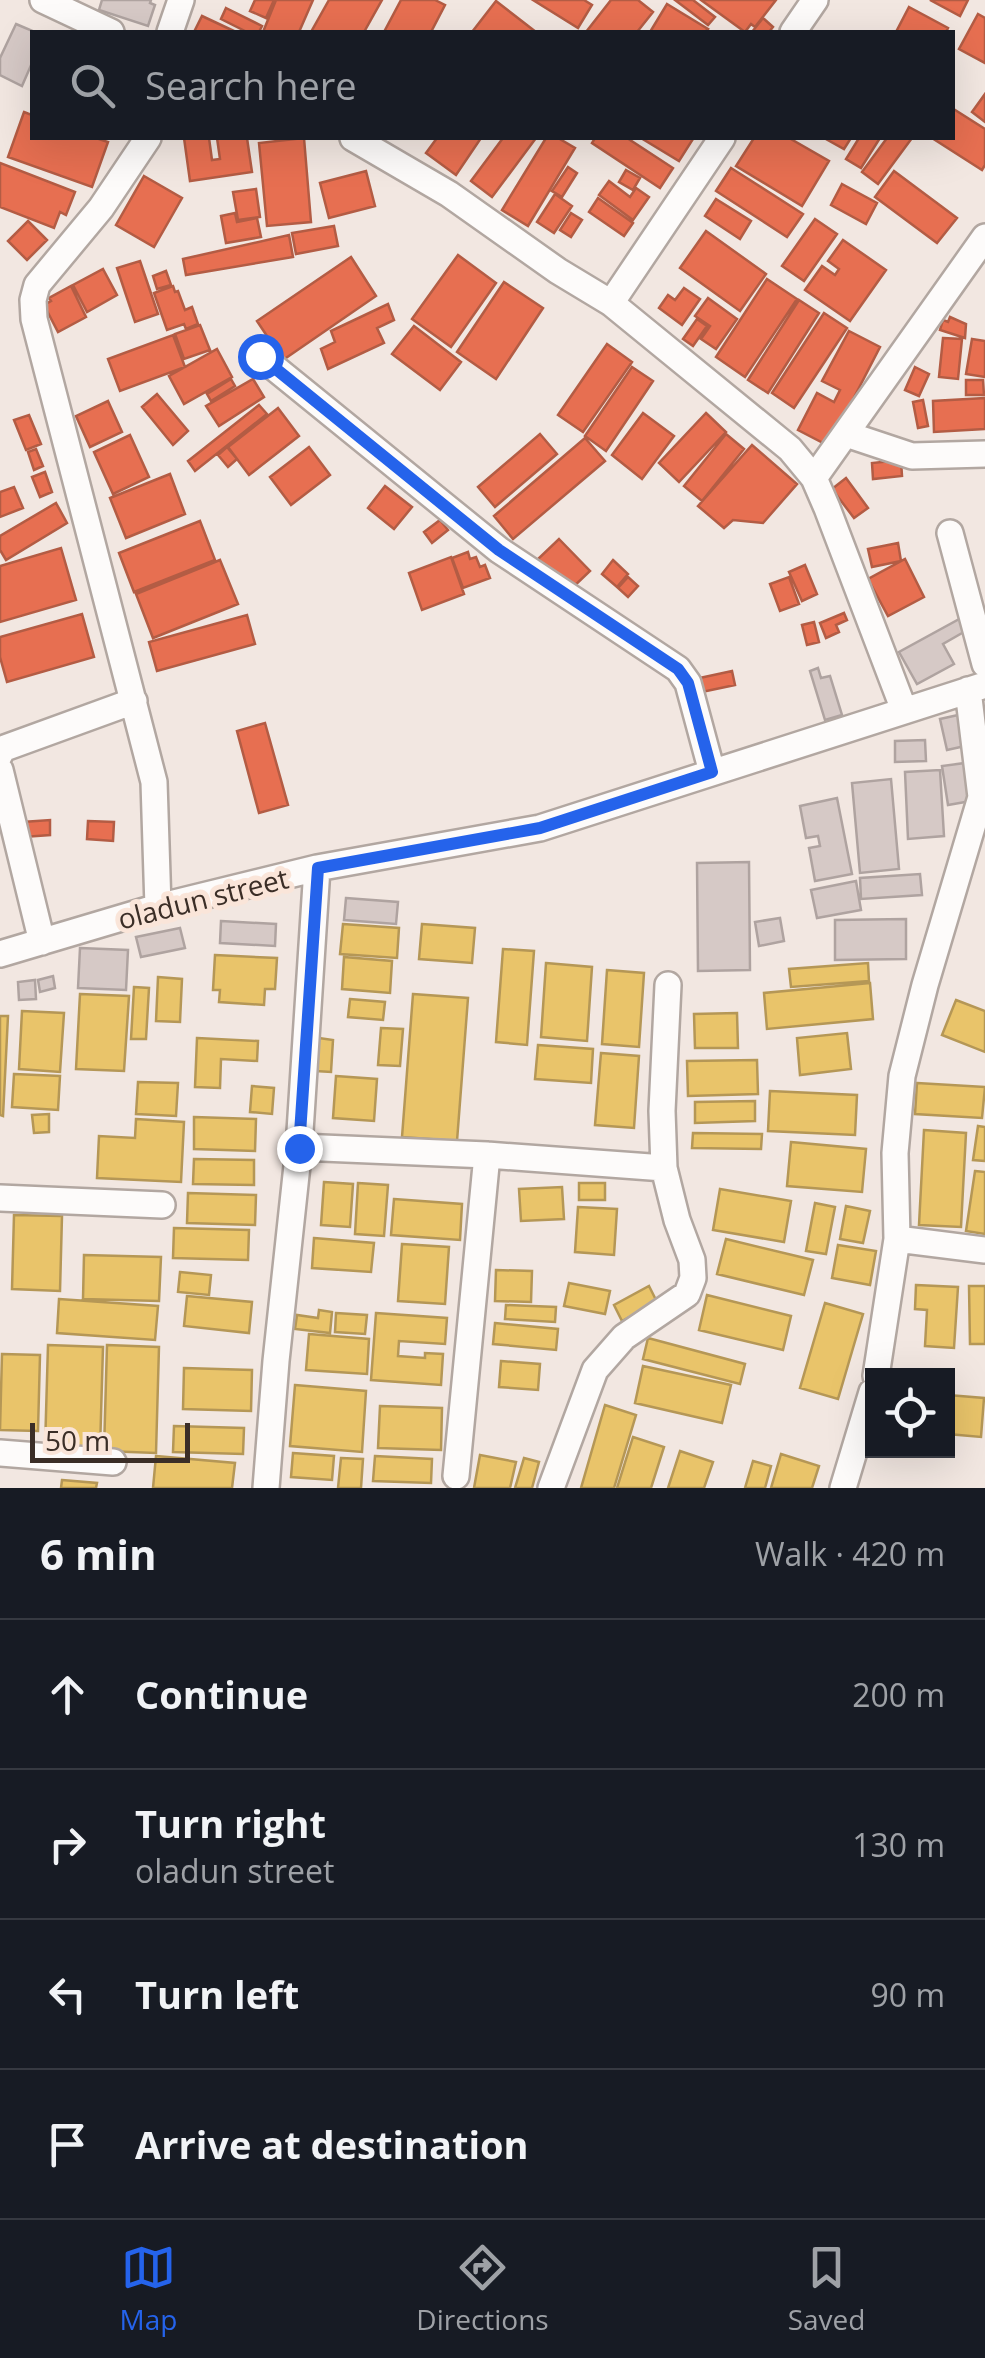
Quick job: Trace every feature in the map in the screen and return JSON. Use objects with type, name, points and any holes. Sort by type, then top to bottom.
[{"type":"street","points":[[42,0],[107,30]]},
{"type":"street","points":[[171,30],[181,0]]},
{"type":"street","points":[[794,30],[814,0]]},
{"type":"street","points":[[147,140],[113,191],[38,285],[32,300],[157,803],[158,907]]},
{"type":"street","points":[[357,140],[448,194],[611,303],[790,449],[814,478],[904,710]]},
{"type":"street","points":[[611,303],[721,140]]},
{"type":"street","points":[[814,478],[985,236]]},
{"type":"street","points":[[260,356],[499,550],[678,669],[688,683],[712,772]]},
{"type":"street","points":[[846,434],[912,456],[985,454]]},
{"type":"street","points":[[950,533],[985,664]]},
{"type":"street","points":[[877,1368],[897,1239],[895,1153],[902,1076],[925,985],[982,798],[976,688]]},
{"type":"street","name":"oladun street","points":[[0,954],[158,907],[318,868],[540,828],[976,688]]},
{"type":"street","points":[[0,754],[2,749],[134,700]]},
{"type":"street","points":[[0,770],[42,942]]},
{"type":"street","points":[[266,1488],[299,1148],[318,868]]},
{"type":"street","points":[[551,1488],[595,1370],[624,1337],[687,1294],[693,1278],[692,1260],[676,1220],[664,1168],[662,1111],[668,986]]},
{"type":"street","points":[[299,1148],[487,1154],[664,1168]]},
{"type":"street","points":[[456,1476],[487,1154]]},
{"type":"street","points":[[0,1198],[162,1206]]},
{"type":"street","points":[[897,1239],[985,1250]]},
{"type":"street","points":[[842,1488],[865,1424]]},
{"type":"street","points":[[0,1454],[113,1462]]},
{"type":"building: Homes","points":[[343,924],[399,928],[397,958],[340,954]]},
{"type":"building: Homes","points":[[422,924],[475,928],[472,963],[419,959]]},
{"type":"building: Homes","points":[[503,949],[534,951],[527,1045],[496,1042]]},
{"type":"building: Homes","points":[[215,955],[277,958],[275,989],[265,989],[264,1005],[219,1002],[220,990],[213,990]]},
{"type":"building: Homes","points":[[344,957],[392,961],[390,993],[342,989]]},
{"type":"building: Homes","points":[[546,963],[592,967],[587,1041],[541,1037]]},
{"type":"building: Homes","points":[[868,963],[869,981],[791,987],[789,969]]},
{"type":"building: Homes","points":[[607,970],[644,973],[639,1047],[602,1044]]},
{"type":"building: Homes","points":[[158,977],[182,979],[180,1022],[156,1021]]},
{"type":"building: Homes","points":[[870,983],[873,1019],[767,1029],[764,993]]},
{"type":"building: Homes","points":[[134,987],[149,988],[146,1039],[131,1039]]},
{"type":"building: Homes","points":[[80,994],[129,996],[124,1071],[76,1069]]},
{"type":"building: Homes","points":[[413,994],[468,998],[457,1141],[402,1137]]},
{"type":"building: Homes","points":[[350,999],[385,1002],[383,1020],[348,1017]]},
{"type":"building: Homes","points":[[956,1000],[985,1011],[985,1052],[942,1035]]},
{"type":"building: Homes","points":[[22,1011],[64,1013],[60,1072],[19,1069]]},
{"type":"building: Homes","points":[[737,1013],[738,1048],[695,1048],[694,1014]]},
{"type":"building: Homes","points":[[0,1016],[8,1016],[3,1116],[0,1115]]},
{"type":"building: Homes","points":[[381,1028],[403,1029],[400,1066],[378,1065]]},
{"type":"building: Homes","points":[[847,1033],[851,1069],[800,1075],[797,1038]]},
{"type":"building: Homes","points":[[197,1038],[258,1041],[257,1061],[221,1059],[220,1088],[195,1087]]},
{"type":"building: Homes","points":[[319,1038],[333,1040],[331,1072],[316,1071]]},
{"type":"building: Homes","points":[[538,1045],[593,1049],[591,1083],[535,1079]]},
{"type":"building: Homes","points":[[601,1053],[639,1056],[634,1128],[595,1125]]},
{"type":"building: Homes","points":[[757,1060],[758,1094],[688,1096],[687,1061]]},
{"type":"building: Homes","points":[[14,1074],[60,1076],[58,1110],[12,1107]]},
{"type":"building: Homes","points":[[336,1076],[377,1079],[374,1121],[333,1118]]},
{"type":"building: Homes","points":[[138,1082],[178,1083],[176,1116],[136,1114]]},
{"type":"building: Homes","points":[[917,1083],[985,1087],[982,1118],[915,1114]]},
{"type":"building: Homes","points":[[252,1086],[274,1088],[272,1114],[250,1112]]},
{"type":"building: Homes","points":[[770,1091],[857,1095],[855,1135],[768,1131]]},
{"type":"building: Homes","points":[[755,1101],[755,1121],[695,1123],[695,1102]]},
{"type":"building: Homes","points":[[49,1114],[49,1132],[34,1133],[32,1115]]},
{"type":"building: Homes","points":[[194,1117],[256,1119],[255,1151],[194,1149]]},
{"type":"building: Homes","points":[[136,1119],[184,1122],[181,1182],[97,1178],[99,1136],[135,1138]]},
{"type":"building: Homes","points":[[978,1126],[985,1127],[985,1161],[973,1160]]},
{"type":"building: Homes","points":[[924,1130],[966,1133],[961,1227],[919,1225]]},
{"type":"building: Homes","points":[[693,1133],[762,1134],[761,1149],[692,1148]]},
{"type":"building: Homes","points":[[791,1142],[866,1149],[862,1192],[787,1186]]},
{"type":"building: Homes","points":[[194,1159],[254,1160],[254,1185],[193,1184]]},
{"type":"building: Homes","points":[[975,1171],[985,1172],[985,1234],[966,1231]]},
{"type":"building: Homes","points":[[324,1182],[353,1184],[350,1227],[321,1225]]},
{"type":"building: Homes","points":[[358,1183],[388,1185],[384,1236],[355,1234]]},
{"type":"building: Homes","points":[[579,1183],[605,1183],[605,1200],[579,1200]]},
{"type":"building: Homes","points":[[562,1187],[564,1219],[521,1221],[519,1189]]},
{"type":"building: Homes","points":[[720,1189],[791,1201],[784,1242],[713,1230]]},
{"type":"building: Homes","points":[[188,1193],[256,1195],[255,1225],[187,1223]]},
{"type":"building: Homes","points":[[394,1199],[462,1204],[460,1240],[391,1235]]},
{"type":"building: Homes","points":[[815,1203],[835,1207],[826,1254],[806,1251]]},
{"type":"building: Homes","points":[[846,1206],[870,1211],[863,1243],[840,1239]]},
{"type":"building: Homes","points":[[578,1207],[617,1209],[614,1255],[575,1252]]},
{"type":"building: Homes","points":[[14,1215],[62,1216],[60,1291],[12,1289]]},
{"type":"building: Homes","points":[[174,1228],[249,1230],[248,1260],[173,1258]]},
{"type":"building: Homes","points":[[314,1238],[374,1243],[371,1272],[312,1268]]},
{"type":"building: Homes","points":[[726,1239],[813,1260],[804,1295],[717,1274]]},
{"type":"building: Homes","points":[[402,1244],[449,1247],[445,1304],[398,1301]]},
{"type":"building: Homes","points":[[838,1245],[876,1251],[870,1285],[832,1278]]},
{"type":"building: Homes","points":[[84,1255],[161,1257],[159,1301],[83,1299]]},
{"type":"building: Homes","points":[[496,1270],[532,1271],[531,1302],[495,1301]]},
{"type":"building: Homes","points":[[180,1272],[211,1275],[209,1295],[178,1292]]},
{"type":"building: Homes","points":[[569,1283],[610,1291],[605,1314],[564,1306]]},
{"type":"building: Homes","points":[[916,1285],[958,1287],[954,1348],[925,1346],[927,1310],[915,1309]]},
{"type":"building: Homes","points":[[649,1286],[657,1302],[622,1321],[614,1305]]},
{"type":"building: Homes","points":[[969,1286],[985,1286],[985,1344],[970,1344]]},
{"type":"building: Homes","points":[[707,1295],[791,1316],[783,1350],[699,1330]]},
{"type":"building: Homes","points":[[187,1296],[252,1302],[249,1333],[184,1326]]},
{"type":"building: Homes","points":[[59,1299],[158,1306],[155,1340],[57,1333]]},
{"type":"building: Homes","points":[[825,1303],[863,1314],[838,1399],[800,1388]]},
{"type":"building: Homes","points":[[506,1305],[556,1307],[555,1322],[505,1319]]},
{"type":"building: Homes","points":[[319,1310],[332,1312],[330,1333],[295,1329],[297,1315],[318,1318]]},
{"type":"building: Homes","points":[[336,1313],[367,1315],[365,1334],[335,1332]]},
{"type":"building: Homes","points":[[376,1313],[447,1318],[445,1344],[399,1341],[398,1356],[425,1358],[425,1353],[443,1354],[441,1385],[371,1380]]},
{"type":"building: Homes","points":[[495,1323],[558,1329],[556,1350],[493,1344]]},
{"type":"building: Homes","points":[[309,1334],[369,1339],[367,1374],[306,1370]]},
{"type":"building: Homes","points":[[648,1338],[745,1364],[740,1384],[643,1359]]},
{"type":"building: Homes","points":[[48,1345],[103,1347],[100,1449],[45,1448]]},
{"type":"building: Homes","points":[[107,1345],[159,1347],[156,1453],[104,1451]]},
{"type":"building: Homes","points":[[2,1354],[40,1355],[38,1431],[0,1430]]},
{"type":"building: Homes","points":[[501,1361],[540,1364],[538,1390],[499,1387]]},
{"type":"building: Homes","points":[[643,1366],[731,1385],[722,1423],[635,1403]]},
{"type":"building: Homes","points":[[184,1368],[252,1370],[251,1411],[183,1409]]},
{"type":"building: Homes","points":[[295,1385],[366,1391],[362,1452],[290,1446]]},
{"type":"building: Homes","points":[[955,1396],[984,1398],[981,1437],[955,1435]]},
{"type":"building: Homes","points":[[605,1405],[636,1415],[614,1488],[581,1488]]},
{"type":"building: Homes","points":[[380,1406],[442,1408],[441,1450],[378,1448]]},
{"type":"building: Homes","points":[[174,1426],[244,1428],[243,1454],[173,1452]]},
{"type":"building: Homes","points":[[633,1437],[664,1447],[651,1488],[617,1488]]},
{"type":"building: Homes","points":[[680,1451],[713,1462],[704,1488],[668,1488]]},
{"type":"building: Homes","points":[[293,1453],[334,1456],[332,1480],[291,1477]]},
{"type":"building: Homes","points":[[781,1454],[819,1466],[812,1488],[771,1488]]},
{"type":"building: Homes","points":[[480,1455],[516,1462],[510,1488],[474,1488]]},
{"type":"building: Homes","points":[[156,1456],[235,1463],[232,1488],[153,1488]]},
{"type":"building: Homes","points":[[375,1456],[432,1459],[431,1483],[373,1481]]},
{"type":"building: Homes","points":[[341,1458],[363,1459],[361,1488],[338,1488]]},
{"type":"building: Homes","points":[[524,1458],[539,1462],[532,1488],[515,1488]]},
{"type":"building: Homes","points":[[753,1461],[771,1466],[765,1488],[745,1488]]},
{"type":"building: Homes","points":[[62,1480],[97,1483],[96,1488],[61,1488]]},
{"type":"building: Shops","points":[[255,0],[274,0],[266,18],[250,11]]},
{"type":"building: Shops","points":[[276,0],[313,0],[300,30],[264,30]]},
{"type":"building: Shops","points":[[329,0],[382,0],[365,30],[312,30]]},
{"type":"building: Shops","points":[[401,0],[435,0],[445,5],[432,30],[385,30]]},
{"type":"building: Shops","points":[[533,0],[584,0],[592,5],[578,28]]},
{"type":"building: Shops","points":[[611,0],[638,0],[653,12],[639,30],[588,30]]},
{"type":"building: Shops","points":[[675,0],[693,0],[715,17],[708,25]]},
{"type":"building: Shops","points":[[701,0],[776,0],[755,27],[751,24],[742,30]]},
{"type":"building: Shops","points":[[930,0],[968,0],[960,16]]},
{"type":"building: Shops","points":[[496,1],[533,30],[474,30]]},
{"type":"building: Shops","points":[[667,4],[708,29],[707,30],[651,30]]},
{"type":"building: Shops","points":[[909,7],[948,28],[947,30],[897,30]]},
{"type":"building: Shops","points":[[226,8],[262,26],[260,30],[243,30],[221,19]]},
{"type":"building: Shops","points":[[978,14],[985,18],[985,63],[959,49]]},
{"type":"building: Shops","points":[[202,16],[232,30],[195,30]]},
{"type":"building: Shops","points":[[763,18],[773,27],[771,30],[754,30]]},
{"type":"building: Shops","points":[[985,94],[985,122],[972,112]]},
{"type":"building: Shops","points":[[955,110],[985,129],[982,170],[935,140],[955,140]]},
{"type":"building: Shops","points":[[24,112],[30,114],[30,140],[108,142],[92,187],[8,157]]},
{"type":"building: Shops","points":[[184,140],[209,140],[212,160],[220,159],[217,140],[247,140],[252,172],[190,181]]},
{"type":"building: Shops","points":[[304,140],[311,222],[267,226],[259,143]]},
{"type":"building: Shops","points":[[436,140],[480,140],[456,175],[426,153]]},
{"type":"building: Shops","points":[[502,140],[535,140],[492,197],[471,181]]},
{"type":"building: Shops","points":[[545,140],[561,140],[575,148],[528,226],[502,210]]},
{"type":"building: Shops","points":[[630,140],[673,168],[660,188],[592,143]]},
{"type":"building: Shops","points":[[644,140],[692,140],[679,161]]},
{"type":"building: Shops","points":[[753,140],[792,140],[829,161],[802,206],[736,166]]},
{"type":"building: Shops","points":[[828,140],[850,140],[844,149]]},
{"type":"building: Shops","points":[[858,140],[879,140],[861,168],[846,159]]},
{"type":"building: Shops","points":[[886,140],[911,140],[878,184],[862,172]]},
{"type":"building: Shops","points":[[0,163],[75,192],[66,215],[60,212],[54,228],[0,207]]},
{"type":"building: Shops","points":[[568,167],[577,173],[562,197],[552,191]]},
{"type":"building: Shops","points":[[731,168],[803,214],[787,237],[716,191]]},
{"type":"building: Shops","points":[[626,170],[640,178],[633,190],[619,182]]},
{"type":"building: Shops","points":[[366,171],[375,206],[329,218],[320,183]]},
{"type":"building: Shops","points":[[894,171],[957,218],[937,243],[875,197]]},
{"type":"building: Shops","points":[[144,176],[182,198],[154,247],[116,225]]},
{"type":"building: Shops","points":[[609,181],[630,197],[636,188],[649,197],[633,220],[599,195]]},
{"type":"building: Shops","points":[[842,184],[877,203],[866,224],[831,205]]},
{"type":"building: Shops","points":[[256,189],[260,217],[238,220],[233,192]]},
{"type":"building: Shops","points":[[555,194],[572,206],[554,233],[537,222]]},
{"type":"building: Shops","points":[[598,198],[633,223],[624,236],[589,212]]},
{"type":"building: Shops","points":[[716,199],[751,221],[740,239],[705,216]]},
{"type":"building: Shops","points":[[235,213],[237,222],[257,218],[261,237],[226,243],[221,216]]},
{"type":"building: Shops","points":[[571,213],[582,220],[571,237],[560,230]]},
{"type":"building: Shops","points":[[815,219],[837,234],[804,281],[782,266]]},
{"type":"building: Shops","points":[[28,221],[47,240],[27,260],[8,241]]},
{"type":"building: Shops","points":[[334,226],[338,246],[296,254],[292,233]]},
{"type":"building: Shops","points":[[706,231],[766,274],[740,311],[680,268]]},
{"type":"building: Shops","points":[[289,235],[293,257],[186,275],[183,259]]},
{"type":"building: Shops","points":[[843,240],[886,270],[850,321],[805,290],[822,266],[835,275],[839,269],[828,261]]},
{"type":"building: Shops","points":[[458,255],[496,283],[451,347],[412,319]]},
{"type":"building: Shops","points":[[351,257],[376,296],[283,360],[257,321]]},
{"type":"building: Shops","points":[[140,261],[158,314],[135,322],[117,268]]},
{"type":"building: Shops","points":[[103,269],[117,295],[87,312],[73,285]]},
{"type":"building: Shops","points":[[166,271],[171,285],[157,289],[153,276]]},
{"type":"building: Shops","points":[[767,279],[797,299],[745,377],[716,357]]},
{"type":"building: Shops","points":[[504,282],[543,308],[496,379],[457,352]]},
{"type":"building: Shops","points":[[71,286],[86,317],[58,332],[44,305]]},
{"type":"building: Shops","points":[[173,286],[185,310],[192,307],[198,324],[167,330],[154,293]]},
{"type":"building: Shops","points":[[684,288],[700,299],[682,325],[659,308],[668,295],[675,300]]},
{"type":"building: Shops","points":[[708,298],[737,319],[716,349],[701,339],[710,326],[695,316]]},
{"type":"building: Shops","points":[[799,300],[819,313],[768,393],[748,380]]},
{"type":"building: Shops","points":[[388,304],[394,320],[377,328],[384,343],[328,369],[321,349],[335,342],[331,331]]},
{"type":"building: Shops","points":[[824,313],[847,328],[794,408],[772,393]]},
{"type":"building: Shops","points":[[950,317],[966,324],[965,338],[940,330],[943,320],[948,322]]},
{"type":"building: Shops","points":[[697,319],[707,326],[693,346],[683,339]]},
{"type":"building: Shops","points":[[200,325],[210,350],[184,359],[175,334]]},
{"type":"building: Shops","points":[[414,326],[461,362],[440,390],[392,354]]},
{"type":"building: Shops","points":[[849,331],[880,347],[829,446],[798,430],[817,393],[834,402],[840,390],[822,381]]},
{"type":"building: Shops","points":[[173,335],[185,367],[120,391],[108,359]]},
{"type":"building: Shops","points":[[943,338],[962,339],[958,379],[939,377]]},
{"type":"building: Shops","points":[[972,339],[985,341],[985,377],[966,374]]},
{"type":"building: Shops","points":[[607,344],[632,362],[583,432],[558,415]]},
{"type":"building: Shops","points":[[217,349],[232,377],[184,404],[169,376]]},
{"type":"building: Shops","points":[[632,367],[653,381],[606,451],[585,436]]},
{"type":"building: Shops","points":[[915,367],[929,374],[919,396],[905,390]]},
{"type":"building: Shops","points":[[231,379],[235,386],[211,401],[207,394]]},
{"type":"building: Shops","points":[[253,379],[264,397],[219,426],[206,406]]},
{"type":"building: Shops","points":[[966,380],[983,380],[984,395],[966,395]]},
{"type":"building: Shops","points":[[157,394],[188,431],[173,445],[142,407]]},
{"type":"building: Shops","points":[[985,398],[985,429],[934,432],[933,401]]},
{"type":"building: Shops","points":[[923,400],[928,426],[918,428],[913,402]]},
{"type":"building: Shops","points":[[108,401],[122,432],[90,447],[76,416]]},
{"type":"building: Shops","points":[[259,405],[267,414],[195,471],[188,461]]},
{"type":"building: Shops","points":[[278,408],[299,436],[249,475],[228,447]]},
{"type":"building: Shops","points":[[643,413],[674,436],[642,479],[612,455]]},
{"type":"building: Shops","points":[[706,413],[726,432],[679,482],[659,463]]},
{"type":"building: Shops","points":[[29,415],[41,444],[26,450],[14,420]]},
{"type":"building: Shops","points":[[540,434],[557,454],[495,507],[478,487]]},
{"type":"building: Shops","points":[[726,434],[744,449],[702,501],[684,486]]},
{"type":"building: Shops","points":[[130,435],[149,477],[113,494],[94,452]]},
{"type":"building: Shops","points":[[585,438],[605,461],[513,539],[494,516]]},
{"type":"building: Shops","points":[[752,445],[797,484],[763,523],[733,520],[724,528],[698,506]]},
{"type":"building: Shops","points":[[227,447],[237,459],[228,467],[218,455]]},
{"type":"building: Shops","points":[[309,447],[330,475],[291,505],[270,477]]},
{"type":"building: Shops","points":[[36,449],[43,466],[34,470],[28,452]]},
{"type":"building: Shops","points":[[901,460],[902,476],[873,479],[872,463]]},
{"type":"building: Shops","points":[[45,472],[52,492],[40,497],[32,477]]},
{"type":"building: Shops","points":[[170,474],[185,514],[126,538],[110,498]]},
{"type":"building: Shops","points":[[846,478],[868,508],[854,518],[832,489]]},
{"type":"building: Shops","points":[[385,486],[412,507],[394,529],[368,508]]},
{"type":"building: Shops","points":[[14,487],[23,508],[0,517],[0,492]]},
{"type":"building: Shops","points":[[56,503],[67,523],[6,560],[0,550],[0,536]]},
{"type":"building: Shops","points":[[440,520],[448,530],[432,543],[424,532]]},
{"type":"building: Shops","points":[[200,521],[215,560],[134,592],[119,553]]},
{"type":"building: Shops","points":[[559,539],[590,571],[569,591],[538,559]]},
{"type":"building: Shops","points":[[898,543],[901,561],[872,567],[868,549]]},
{"type":"building: Shops","points":[[61,548],[76,600],[0,622],[0,566]]},
{"type":"building: Shops","points":[[468,552],[470,559],[476,557],[480,567],[485,565],[490,578],[463,588],[452,558]]},
{"type":"building: Shops","points":[[451,557],[464,594],[422,610],[409,573]]},
{"type":"building: Shops","points":[[905,559],[924,597],[888,616],[868,579]]},
{"type":"building: Shops","points":[[220,560],[238,604],[153,638],[136,594]]},
{"type":"building: Shops","points":[[613,560],[628,574],[617,587],[602,574]]},
{"type":"building: Shops","points":[[805,565],[817,594],[802,601],[789,572]]},
{"type":"building: Shops","points":[[628,577],[638,586],[628,597],[618,588]]},
{"type":"building: Shops","points":[[789,577],[799,604],[780,611],[770,584]]},
{"type":"building: Shops","points":[[844,613],[847,620],[836,625],[839,632],[826,638],[820,623]]},
{"type":"building: Shops","points":[[82,614],[94,657],[7,682],[0,657],[0,637]]},
{"type":"building: Shops","points":[[247,615],[255,644],[157,671],[149,642]]},
{"type":"building: Shops","points":[[814,622],[819,642],[807,645],[802,625]]},
{"type":"building: Shops","points":[[732,671],[735,685],[697,693],[695,679]]},
{"type":"building: Shops","points":[[265,723],[288,805],[259,813],[237,731]]},
{"type":"building: Shops","points":[[50,820],[50,835],[24,837],[23,822]]},
{"type":"building: Shops","points":[[88,821],[114,822],[113,841],[87,839]]},
{"type":"building: Other","points":[[102,0],[151,0],[155,5],[148,26],[99,10]]},
{"type":"building: Other","points":[[16,24],[30,30],[30,68],[22,86],[0,75],[0,58]]},
{"type":"building: Other","points":[[963,617],[969,629],[943,644],[954,664],[917,684],[899,652]]},
{"type":"building: Other","points":[[818,668],[821,678],[830,676],[842,715],[825,720],[810,671]]},
{"type":"building: Other","points":[[958,715],[965,746],[947,750],[940,719]]},
{"type":"building: Other","points":[[925,740],[926,761],[895,762],[895,741]]},
{"type":"building: Other","points":[[965,763],[971,801],[948,805],[942,766]]},
{"type":"building: Other","points":[[940,770],[944,836],[908,839],[905,772]]},
{"type":"building: Other","points":[[891,779],[899,869],[860,873],[852,783]]},
{"type":"building: Other","points":[[837,798],[852,874],[815,881],[809,848],[820,846],[818,836],[806,838],[800,806]]},
{"type":"building: Other","points":[[749,862],[750,970],[698,971],[697,863]]},
{"type":"building: Other","points":[[920,874],[922,895],[861,899],[860,878]]},
{"type":"building: Other","points":[[856,881],[861,910],[817,918],[811,890]]},
{"type":"building: Other","points":[[346,898],[398,902],[396,924],[344,920]]},
{"type":"building: Other","points":[[780,918],[784,941],[759,946],[755,922]]},
{"type":"building: Other","points":[[906,919],[906,959],[835,960],[835,920]]},
{"type":"building: Other","points":[[221,921],[276,924],[275,946],[220,943]]},
{"type":"building: Other","points":[[180,928],[185,948],[141,957],[136,937]]},
{"type":"building: Other","points":[[80,948],[128,950],[126,990],[78,988]]},
{"type":"building: Other","points":[[53,976],[55,988],[40,992],[38,980]]},
{"type":"building: Other","points":[[35,980],[36,999],[19,1000],[18,982]]},
{"type":"route","points":[[260,356],[499,550],[678,669],[688,683],[712,772],[540,828],[318,868],[299,1148]]}]
